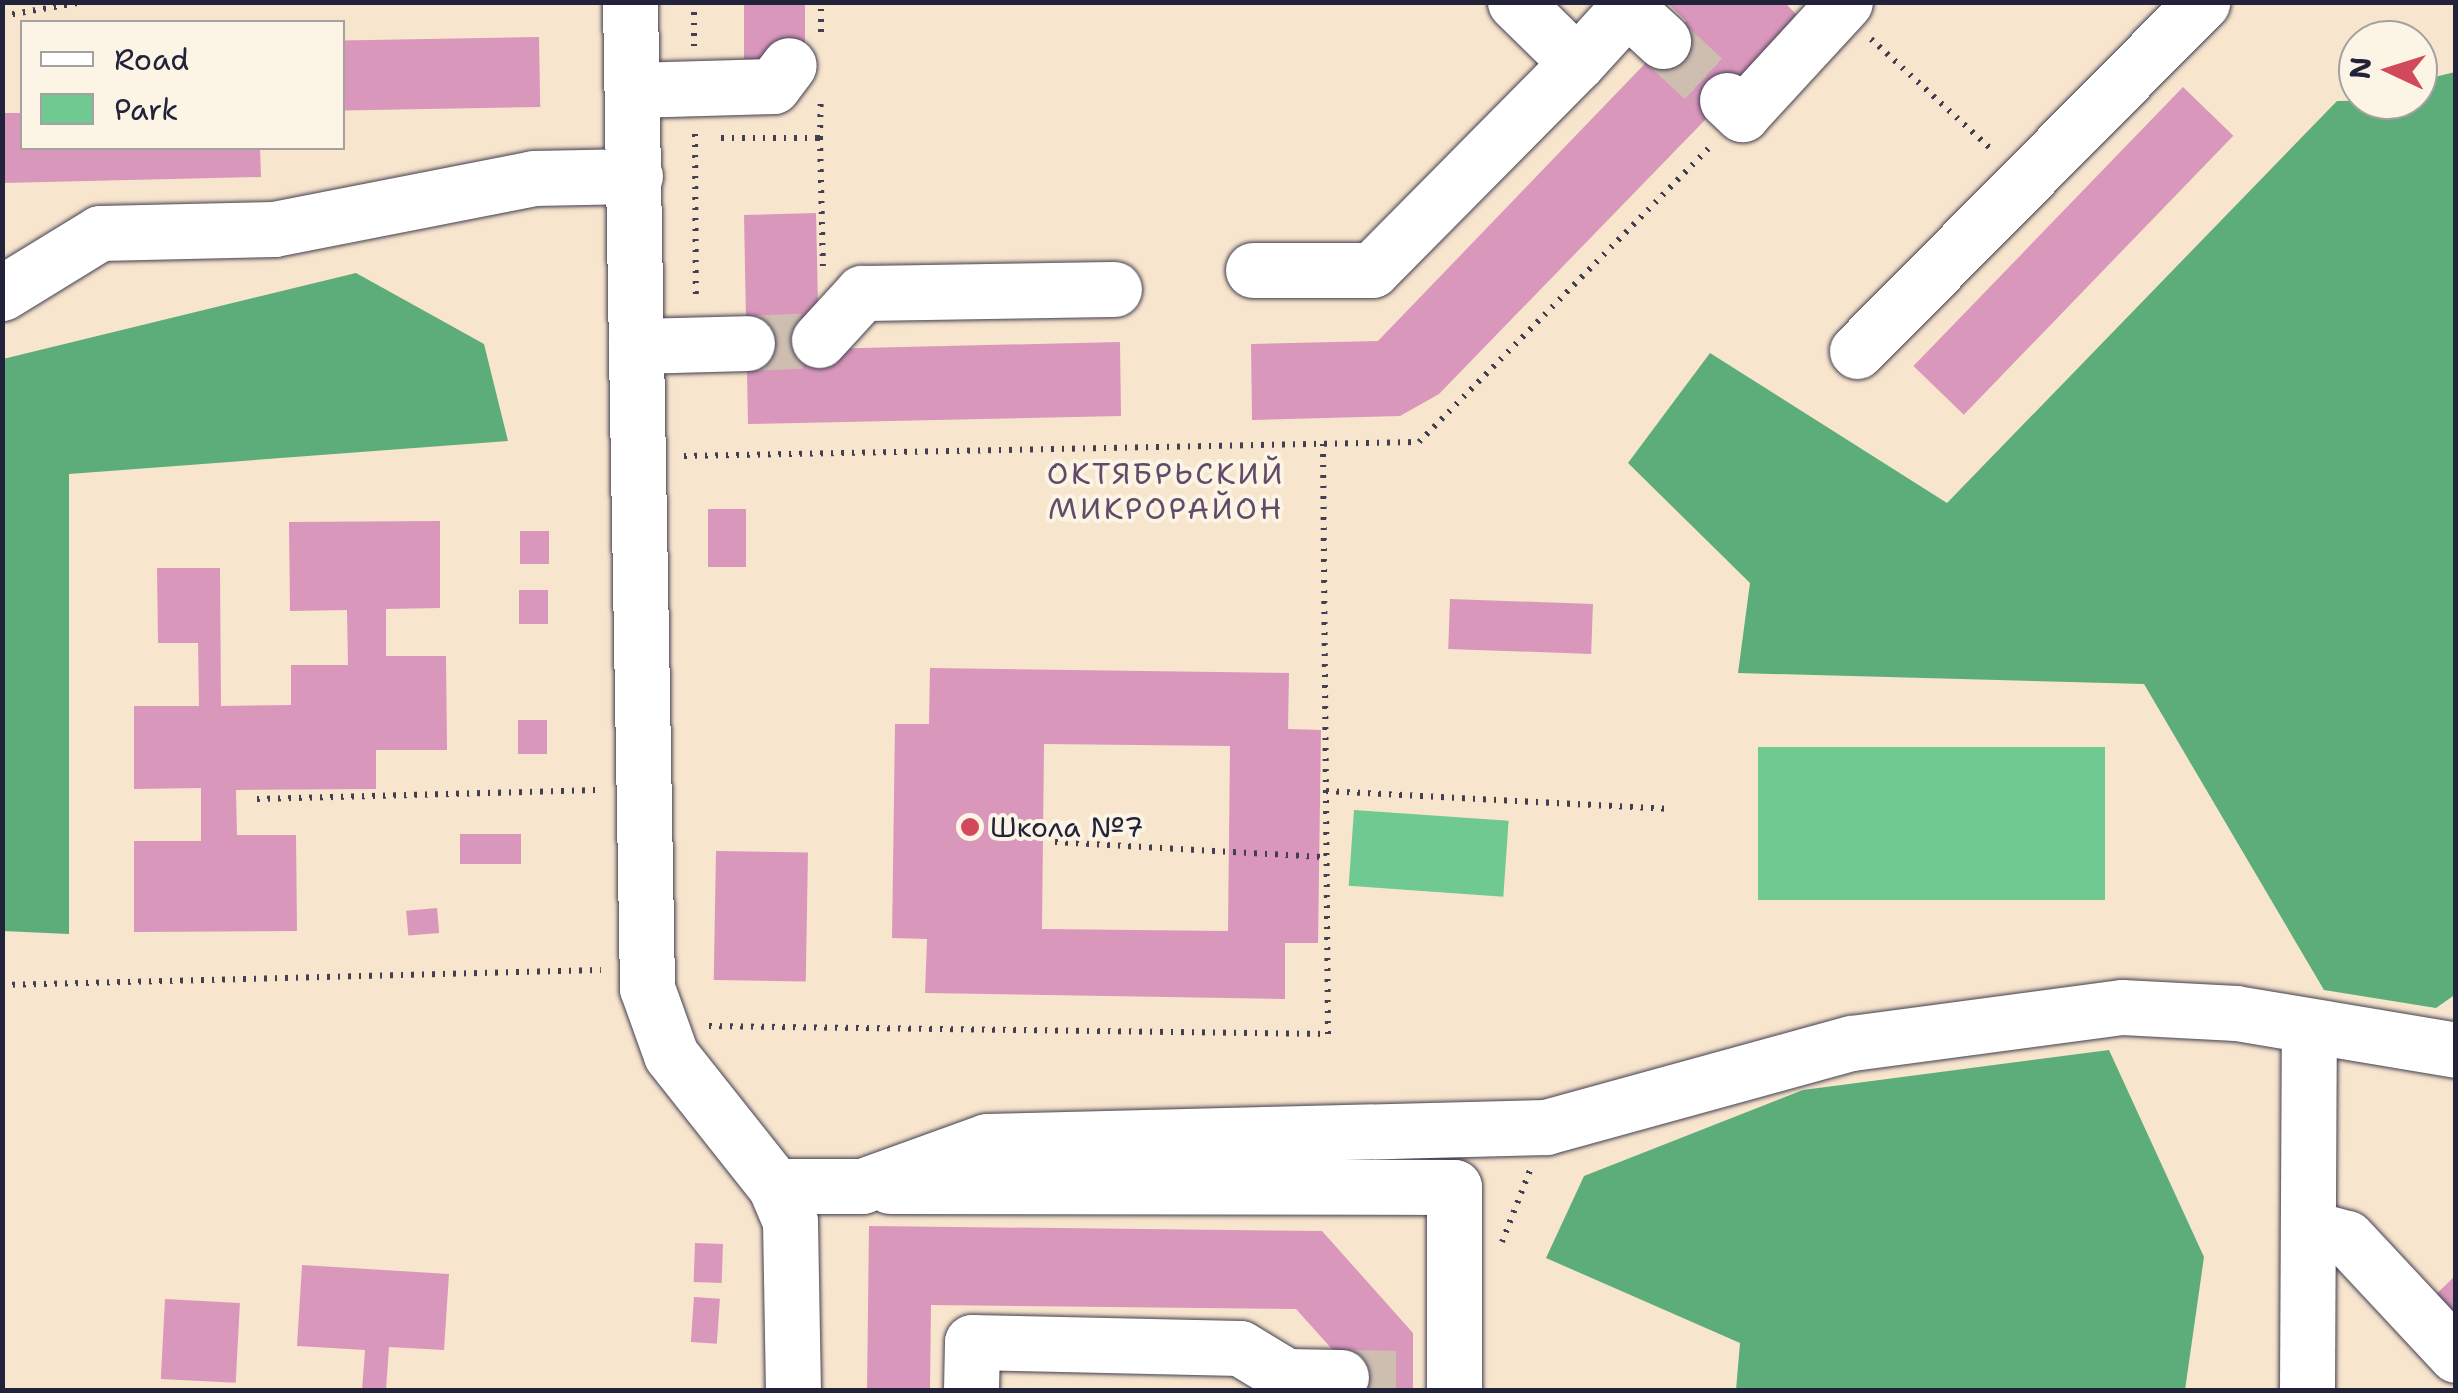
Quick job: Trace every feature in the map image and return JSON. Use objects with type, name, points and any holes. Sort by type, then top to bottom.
[{"type":"street","points":[[630,2],[646,968],[653,1025],[775,1186],[790,1221],[793,1390]]},
{"type":"street","points":[[1515,2],[1576,63]]},
{"type":"street","points":[[1857,351],[2199,3]]},
{"type":"street","points":[[1735,107],[1841,6]]},
{"type":"street","points":[[1252,270],[1372,270],[1627,8],[1663,41]]},
{"type":"street","points":[[632,90],[773,86],[789,66]]},
{"type":"street","points":[[2,293],[100,233],[274,229],[533,178],[635,176]]},
{"type":"street","points":[[822,337],[862,293],[1114,289]]},
{"type":"street","points":[[636,346],[722,344]]},
{"type":"street","points":[[862,1186],[987,1141],[1546,1127],[1852,1043],[2122,1008],[2310,1026],[2456,1050]]},
{"type":"street","points":[[2307,1390],[2310,1026]]},
{"type":"street","points":[[775,1186],[1454,1187],[1439,1382]]},
{"type":"street","points":[[2309,1228],[2347,1238],[2456,1355]]},
{"type":"street","points":[[971,1390],[972,1342],[1240,1348],[1286,1383],[1340,1377]]},
{"type":"path","points":[[2,16],[83,2]]},
{"type":"path","points":[[694,2],[695,88],[722,344]]},
{"type":"path","points":[[1841,6],[2025,180]]},
{"type":"path","points":[[638,457],[1419,442],[1735,107]]},
{"type":"path","points":[[820,138],[822,337]]},
{"type":"path","points":[[653,1025],[1328,1034],[1324,444]]},
{"type":"path","points":[[257,799],[643,788]]},
{"type":"path","points":[[1326,791],[1667,809]]},
{"type":"path","points":[[1055,842],[1327,857]]},
{"type":"path","points":[[2,986],[646,968]]},
{"type":"green space","points":[[2455,72],[2456,994],[2436,1008],[2324,990],[2144,684],[1738,673],[1750,583],[1628,463],[1710,353],[1947,503],[2337,101],[2338,120],[2438,120],[2438,76]]},
{"type":"green space","points":[[356,273],[484,344],[508,441],[69,474],[69,934],[3,931],[3,359]]},
{"type":"green space","points":[[1758,747],[2105,747],[2105,900],[1758,900]]},
{"type":"green space","points":[[1354,810],[1509,821],[1503,897],[1349,886]]},
{"type":"green space","points":[[2109,1050],[2204,1257],[2185,1390],[1736,1390],[1740,1343],[1546,1258],[1584,1176],[1803,1090]]},
{"type":"building","points":[[744,2],[805,2],[805,59],[744,59]]},
{"type":"building","points":[[1667,2],[1784,2],[1802,20],[1439,394],[1400,416],[1252,420],[1251,344],[1378,341],[1686,21]]},
{"type":"building","points":[[539,37],[540,107],[345,110],[345,40]]},
{"type":"building","points":[[2183,87],[2233,136],[1964,415],[1913,366]]},
{"type":"building","points":[[2,113],[20,113],[20,150],[260,150],[261,177],[2,183]]},
{"type":"building","points":[[816,213],[819,349],[1120,342],[1121,416],[748,424],[744,215]]},
{"type":"building","points":[[708,509],[746,509],[746,567],[708,567]]},
{"type":"building","points":[[440,521],[440,608],[386,609],[386,656],[446,656],[447,750],[376,750],[376,789],[236,790],[237,835],[296,835],[297,931],[134,932],[134,841],[201,841],[201,788],[134,789],[134,706],[199,706],[198,643],[158,643],[157,568],[220,568],[221,706],[291,705],[291,665],[348,665],[347,610],[290,611],[289,522]]},
{"type":"building","points":[[520,531],[549,531],[549,564],[520,564]]},
{"type":"building","points":[[519,590],[548,590],[548,624],[519,624]]},
{"type":"building","points":[[1450,599],[1593,604],[1591,654],[1448,649]]},
{"type":"building","points":[[930,668],[1289,673],[1288,729],[1321,730],[1318,943],[1285,943],[1285,999],[925,993],[927,939],[892,938],[895,724],[929,724]],"holes":[[[1044,744],[1230,746],[1228,931],[1042,929]]]},
{"type":"building","points":[[518,720],[547,720],[547,754],[518,754]]},
{"type":"building","points":[[460,834],[521,834],[521,864],[460,864]]},
{"type":"building","points":[[716,851],[808,853],[806,982],[714,980]]},
{"type":"building","points":[[437,908],[439,933],[408,936],[406,911]]},
{"type":"building","points":[[869,1226],[1322,1231],[1413,1333],[1413,1390],[1341,1390],[1341,1359],[1296,1309],[931,1305],[930,1390],[867,1390]]},
{"type":"building","points":[[695,1243],[723,1244],[722,1283],[694,1282]]},
{"type":"building","points":[[302,1265],[449,1274],[444,1350],[389,1347],[386,1390],[362,1390],[365,1350],[297,1346]]},
{"type":"building","points":[[2456,1275],[2456,1336],[2425,1305]]},
{"type":"building","points":[[694,1297],[720,1299],[717,1344],[691,1342]]},
{"type":"building","points":[[165,1299],[240,1303],[236,1383],[161,1379]]},
{"type":"tunnel","points":[[1663,41],[1727,100]]},
{"type":"tunnel","points":[[747,343],[819,340]]},
{"type":"tunnel","points":[[1341,1377],[1413,1378]]},
{"type":"place","name":"Школа №7","points":[[970,827]]},
{"type":"district","name":"ОКТЯБРЬСКИЙ МИКРОРАЙОН","points":[[1166,491]]}]
